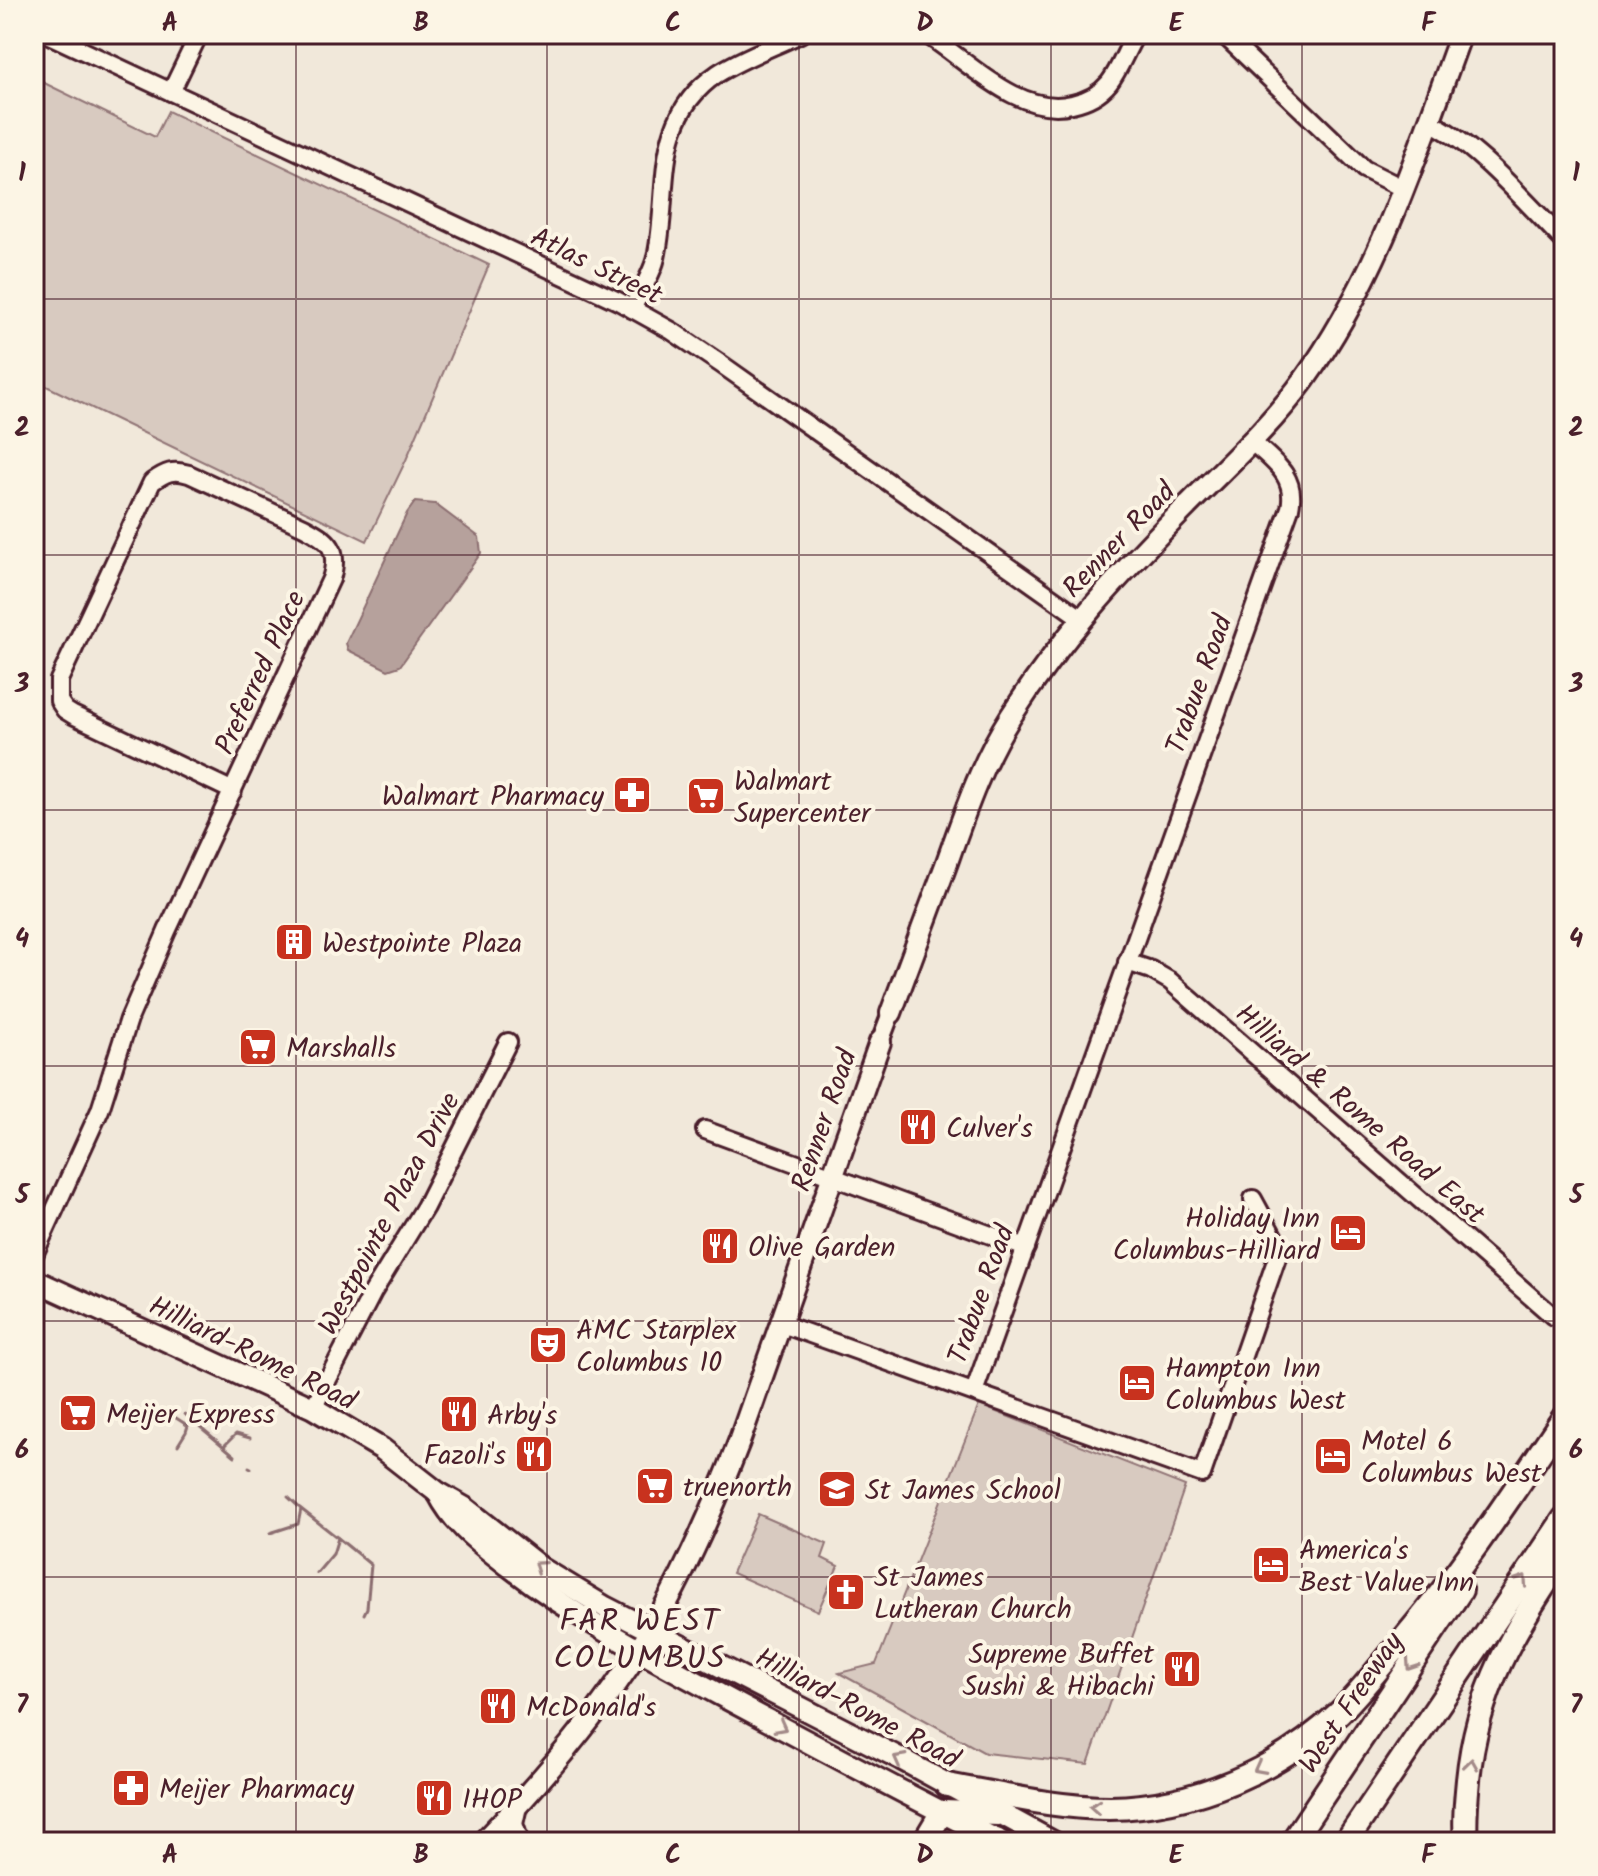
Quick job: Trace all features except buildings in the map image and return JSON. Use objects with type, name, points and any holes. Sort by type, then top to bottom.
[{"type":"highway","points":[[947,1785],[1066,1805],[1109,1808],[1140,1805],[1172,1801],[1223,1786],[1291,1750],[1341,1711],[1433,1604],[1489,1529],[1564,1417]]},
{"type":"highway","name":"West Freeway","points":[[1292,1842],[1564,1436]]},
{"type":"highway","points":[[1346,1842],[1564,1519]]},
{"type":"highway","points":[[1466,1842],[1464,1823],[1470,1762],[1483,1700],[1527,1611],[1564,1555]]},
{"type":"highway","points":[[1362,1842],[1460,1692],[1481,1642]]},
{"type":"highway","points":[[924,1842],[942,1812],[998,1814]]},
{"type":"main road","points":[[1251,441],[1303,381],[1336,331],[1380,247],[1461,34]]},
{"type":"main road","name":"Renner Road","points":[[891,1013],[991,751],[1042,668],[1081,618],[1251,441]]},
{"type":"main road","name":"Renner Road","points":[[483,1842],[585,1722],[639,1650],[725,1480],[880,1042]]},
{"type":"main road","name":"Hilliard-Rome Road","points":[[34,1280],[313,1408],[382,1449],[437,1492],[465,1508],[541,1568],[650,1630],[1053,1842]]},
{"type":"main road","name":"Hilliard-Rome Road","points":[[437,1492],[450,1515],[487,1549],[540,1590],[639,1650],[995,1841]]},
{"type":"main road","points":[[516,1806],[512,1824],[518,1842]]},
{"type":"street","name":"Atlas Street","points":[[47,34],[632,309],[672,331],[1081,618]]},
{"type":"street","points":[[171,92],[199,34]]},
{"type":"street","points":[[632,309],[657,254],[667,155],[672,131],[683,108],[699,89],[718,74],[800,34]]},
{"type":"street","points":[[926,34],[1010,92],[1031,103],[1052,107],[1081,102],[1101,91],[1112,78],[1136,34]]},
{"type":"street","points":[[1223,34],[1364,169],[1402,188]]},
{"type":"street","points":[[1429,122],[1445,129],[1495,172],[1564,241]]},
{"type":"street","name":"Trabue Road","points":[[974,1392],[1290,508],[1293,496],[1286,474],[1251,441]]},
{"type":"street","name":"Preferred Place","points":[[176,470],[203,480],[304,527],[333,548],[336,563],[331,579],[233,791],[73,715],[59,701],[59,680],[103,584],[152,482],[165,472],[176,470]]},
{"type":"street","points":[[34,1255],[100,1110],[137,998],[233,791]]},
{"type":"street","name":"Hilliard & Rome Road East","points":[[1127,962],[1170,981],[1553,1316]]},
{"type":"street","name":"Renner Road","points":[[880,1042],[891,1013]]},
{"type":"street","name":"Westpointe Plaza Drive","points":[[313,1408],[373,1292],[431,1197],[508,1042]]},
{"type":"street","points":[[705,1130],[1026,1248]]},
{"type":"street","points":[[782,1324],[1202,1474],[1278,1255],[1277,1243],[1253,1199]]},
{"type":"shaded area","points":[[34,78],[155,137],[168,111],[489,265],[406,460],[367,541],[34,380]]},
{"type":"shaded area","points":[[415,502],[435,504],[479,537],[481,553],[400,666],[388,670],[348,650],[346,643]]},
{"type":"shaded area","points":[[979,1405],[1185,1486],[1088,1764],[985,1753],[839,1673],[876,1664]]},
{"type":"shaded area","points":[[758,1514],[827,1544],[822,1558],[838,1566],[818,1611],[732,1573]]},
{"type":"waterway","points":[[185,1414],[235,1456]]},
{"type":"waterway","points":[[173,1416],[187,1425]]},
{"type":"waterway","points":[[178,1445],[190,1419]]},
{"type":"waterway","points":[[224,1446],[236,1434],[250,1438]]},
{"type":"waterway","points":[[270,1533],[298,1524],[301,1509],[288,1497]]},
{"type":"waterway","points":[[301,1509],[338,1538],[333,1554],[317,1573]]},
{"type":"waterway","points":[[338,1538],[371,1565],[364,1614]]},
{"type":"place","name":"Walmart Pharmacy","points":[[632,795]]},
{"type":"place","name":"Walmart Supercenter","points":[[706,796]]},
{"type":"place","name":"Westpointe Plaza","points":[[294,942]]},
{"type":"place","name":"Marshalls","points":[[258,1047]]},
{"type":"place","name":"Culver's","points":[[918,1127]]},
{"type":"place","name":"Holiday Inn Columbus-Hilliard","points":[[1348,1233]]},
{"type":"place","name":"Olive Garden","points":[[720,1246]]},
{"type":"place","name":"AMC Starplex Columbus 10","points":[[548,1345]]},
{"type":"place","name":"Hampton Inn Columbus West","points":[[1137,1383]]},
{"type":"place","name":"Meijer Express","points":[[78,1413]]},
{"type":"place","name":"Arby's","points":[[459,1414]]},
{"type":"place","name":"Fazoli's","points":[[534,1454]]},
{"type":"place","name":"Motel 6 Columbus West","points":[[1333,1456]]},
{"type":"place","name":"truenorth","points":[[655,1486]]},
{"type":"place","name":"St James School","points":[[837,1489]]},
{"type":"place","name":"America's Best Value Inn","points":[[1271,1565]]},
{"type":"place","name":"St James Lutheran Church","points":[[846,1592]]},
{"type":"place","name":"Supreme Buffet Sushi & Hibachi","points":[[1182,1669]]},
{"type":"place","name":"McDonald's","points":[[498,1706]]},
{"type":"place","name":"Meijer Pharmacy","points":[[131,1788]]},
{"type":"place","name":"IHOP","points":[[434,1798]]},
{"type":"district","name":"FAR WEST COLUMBUS","points":[[640,1638]]}]
